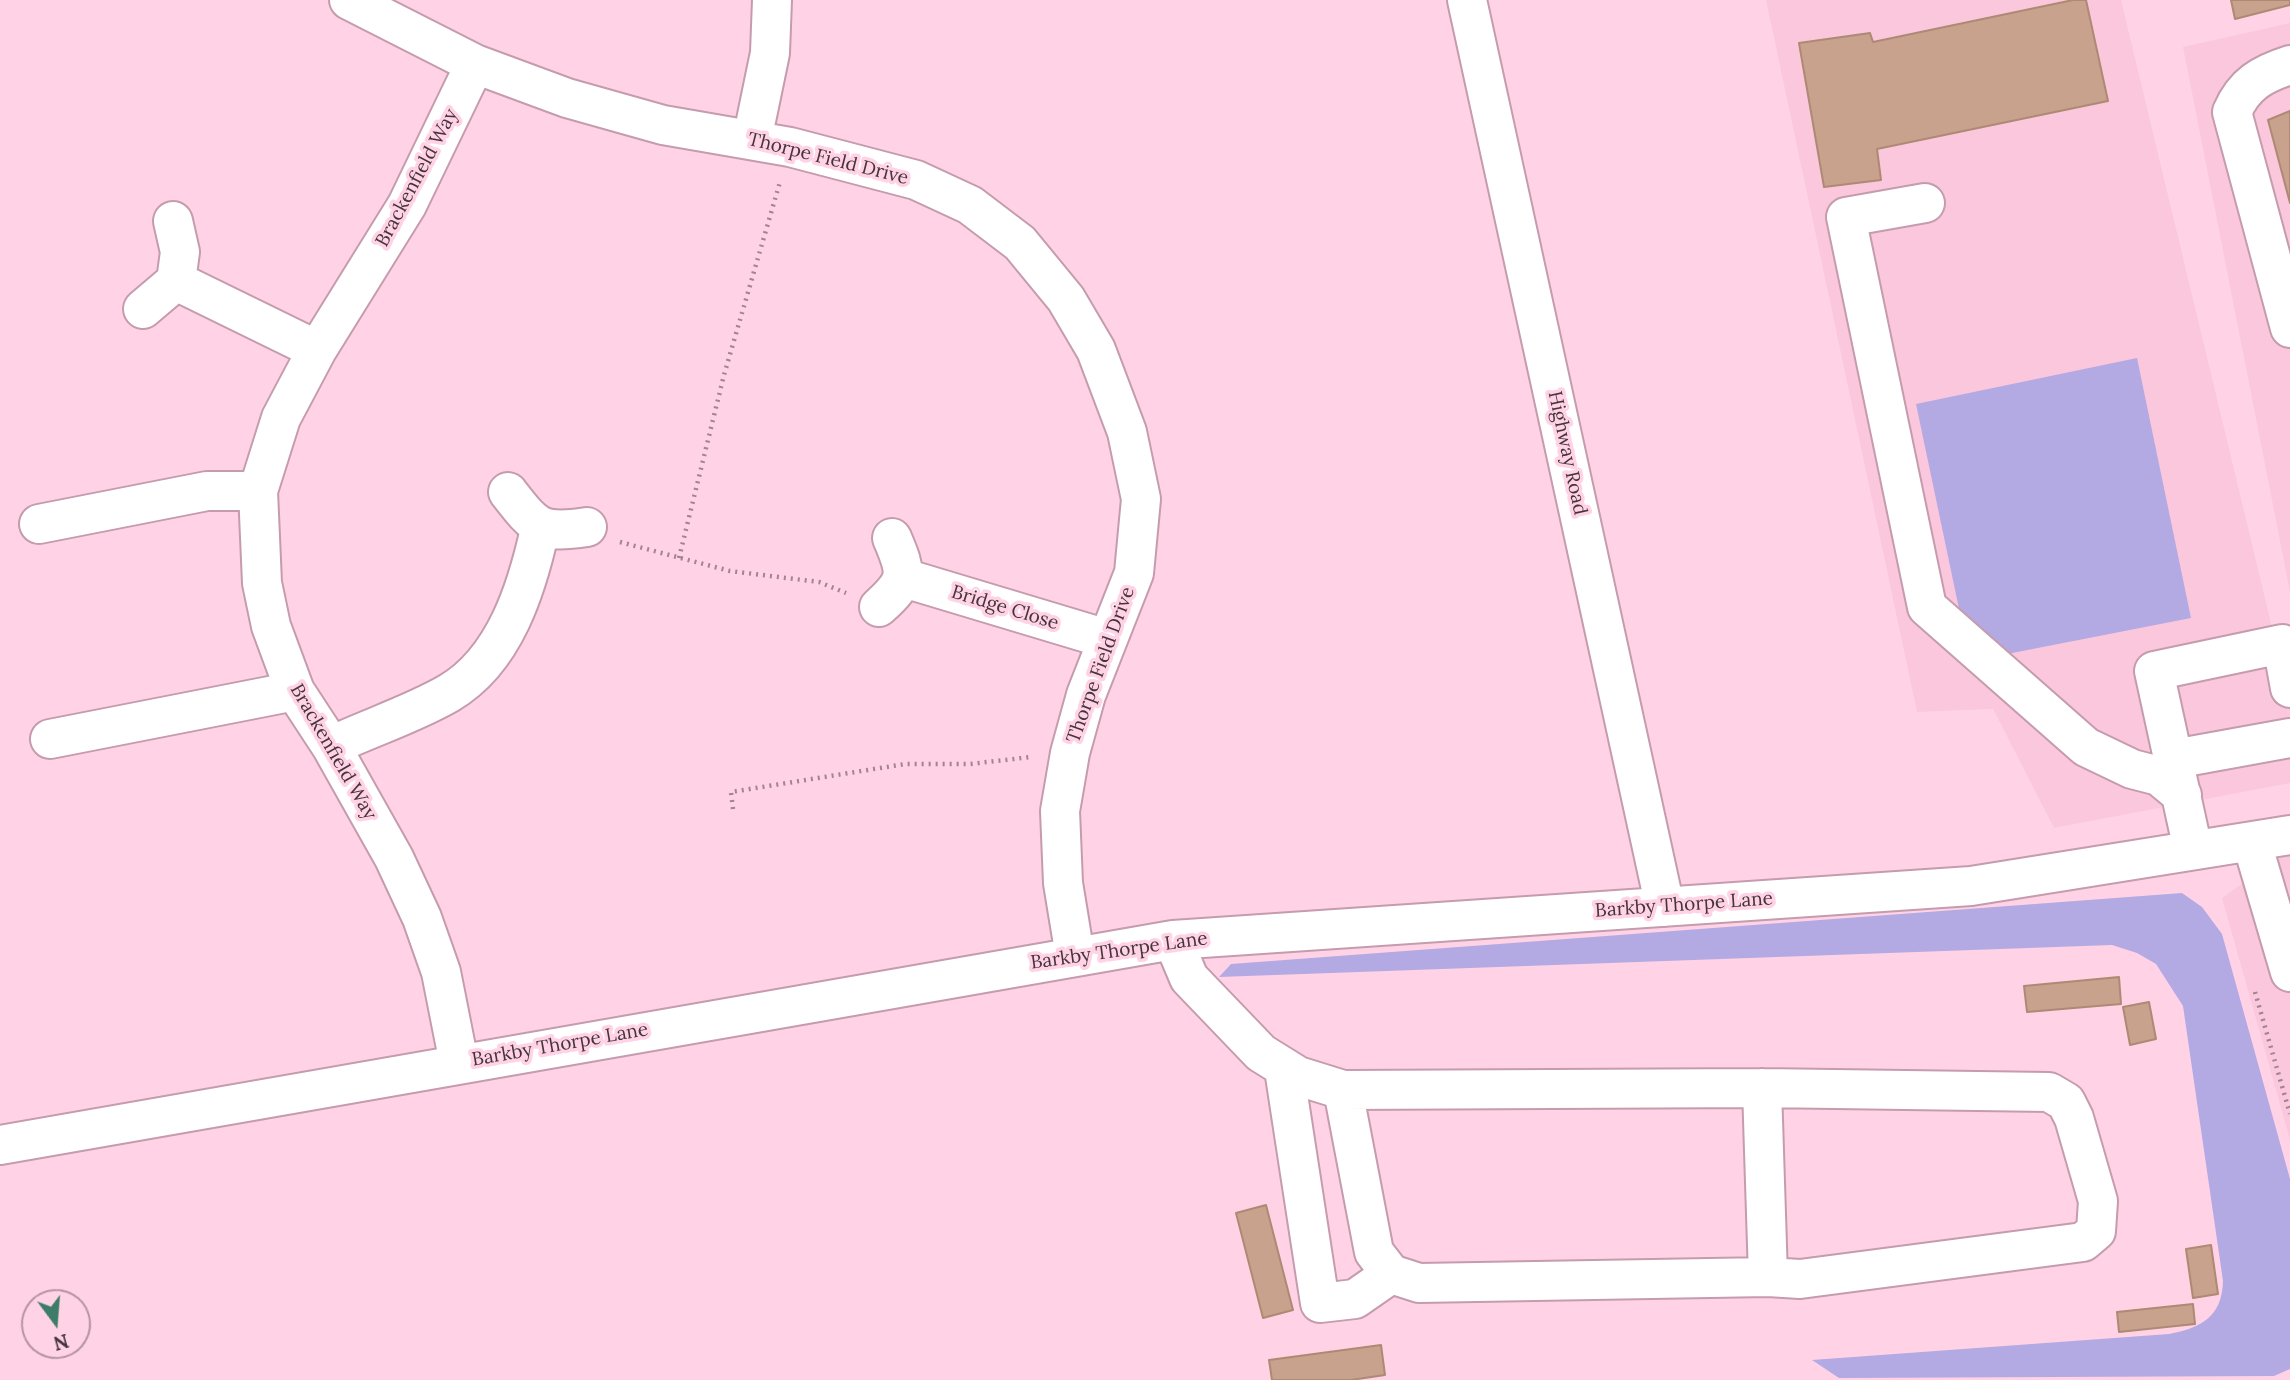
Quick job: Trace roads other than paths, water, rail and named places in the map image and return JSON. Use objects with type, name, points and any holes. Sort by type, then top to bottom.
[{"type":"street","name":"Thorpe Field Drive","points":[[349,0],[475,64],[566,97],[663,125],[790,147],[916,180],[970,205],[1020,243],[1066,299],[1096,350],[1127,432],[1141,499],[1134,573],[1107,639],[1070,753],[1060,811],[1063,883],[1074,956]]},
{"type":"street","points":[[752,140],[770,53],[772,0]]},
{"type":"street","name":"Highway Road","points":[[1467,0],[1665,907]]},
{"type":"street","name":"Brackenfield Way","points":[[459,1063],[441,972],[422,918],[394,858],[331,746],[295,691],[271,626],[262,583],[258,491],[281,418],[317,350],[407,205],[475,64]]},
{"type":"street","points":[[2290,65],[2264,73],[2241,93],[2232,112],[2236,135],[2290,328]]},
{"type":"street","points":[[1925,203],[1846,217],[1927,607],[2087,747],[2132,769],[2159,776],[2178,777],[2290,738]]},
{"type":"street","points":[[143,309],[176,281],[180,252],[173,221]]},
{"type":"street","points":[[176,281],[317,350]]},
{"type":"street","points":[[38,524],[207,491],[258,491]]},
{"type":"street","points":[[508,492],[540,529],[556,532],[587,527]]},
{"type":"street","points":[[331,746],[449,693],[480,669],[498,642],[530,577],[540,529]]},
{"type":"street","points":[[879,607],[898,590],[904,578],[902,562],[892,538]]},
{"type":"street","name":"Bridge Close","points":[[904,578],[1107,639]]},
{"type":"street","points":[[2193,850],[2154,671],[2282,644],[2290,688]]},
{"type":"street","points":[[50,739],[295,691]]},
{"type":"street","name":"Barkby Thorpe Lane","points":[[0,1145],[1173,940],[1971,886],[2290,835]]},
{"type":"street","points":[[2252,843],[2290,972]]},
{"type":"street","points":[[1173,940],[1189,978],[1261,1054],[1284,1069],[1343,1090],[1762,1088],[2049,1092],[2066,1102],[2074,1118],[2099,1214],[2096,1231],[2082,1242],[1800,1279],[1768,1277],[1419,1283],[1391,1274],[1374,1252],[1343,1090]]},
{"type":"street","points":[[1284,1069],[1320,1303],[1354,1299],[1391,1274]]},
{"type":"street","points":[[1762,1088],[1768,1277]]}]
